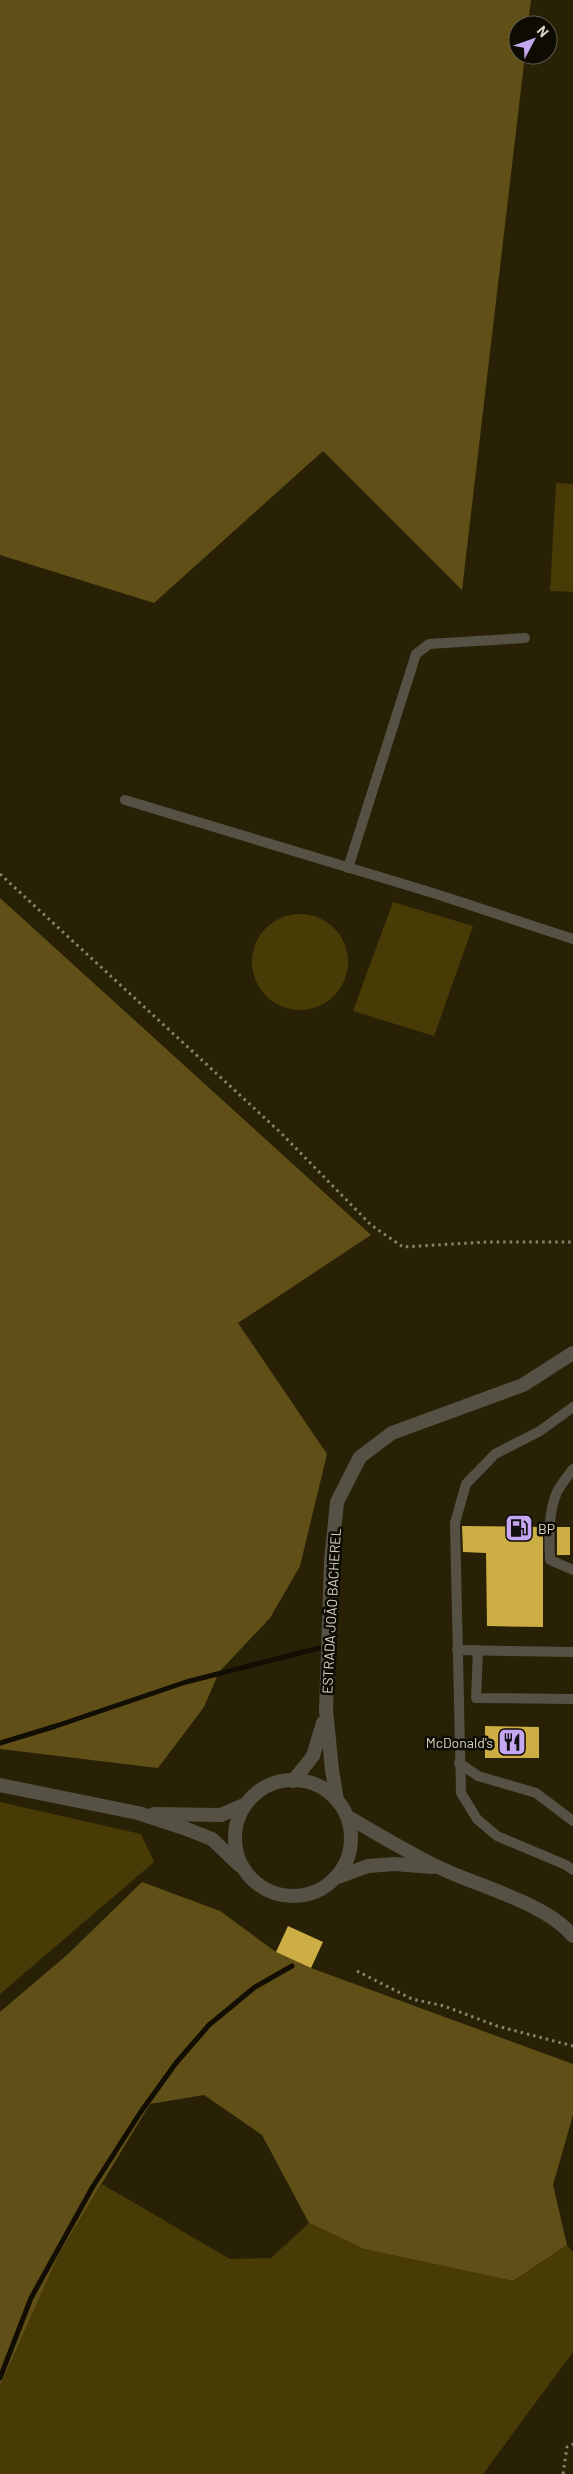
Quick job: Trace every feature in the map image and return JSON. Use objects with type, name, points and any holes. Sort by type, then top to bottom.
[{"type":"street","name":"ESTRADA JOÃO BACHEREL","points":[[337,1800],[326,1710],[331,1560],[337,1502],[360,1457],[392,1433],[523,1385],[573,1353]]},
{"type":"street","name":"ESTRADA JOÃO BACHEREL","points":[[293,1781],[313,1756],[321,1736],[326,1710]]},
{"type":"street","points":[[0,1785],[138,1813],[212,1839],[242,1867],[250,1878],[266,1891],[293,1897],[312,1894],[331,1883],[338,1876],[348,1859],[352,1841],[348,1817],[337,1800],[324,1789],[306,1781],[279,1781],[259,1790],[244,1805],[235,1826],[234,1847],[242,1867]]},
{"type":"street","points":[[138,1813],[220,1815],[244,1805]]},
{"type":"street","points":[[348,1817],[439,1868],[528,1904],[567,1929],[573,1936]]},
{"type":"street","points":[[338,1876],[368,1866],[385,1864],[439,1868]]},
{"type":"lane","points":[[348,868],[416,654],[429,644],[525,638]]},
{"type":"lane","points":[[125,800],[573,939]]},
{"type":"lane","points":[[573,1408],[540,1431],[495,1454],[466,1484],[455,1522],[461,1793],[477,1819],[497,1836],[566,1865],[573,1870]]},
{"type":"lane","points":[[573,1469],[557,1493],[550,1522],[550,1560],[573,1570]]},
{"type":"lane","points":[[457,1650],[573,1652]]},
{"type":"lane","points":[[478,1650],[476,1698],[573,1699]]},
{"type":"lane","points":[[459,1763],[478,1776],[536,1793],[573,1821]]},
{"type":"path","points":[[0,874],[281,1133],[372,1225],[403,1247],[486,1242],[573,1242]]},
{"type":"path","points":[[357,1971],[412,1999],[444,2006],[498,2026],[573,2046]]},
{"type":"path","points":[[564,2474],[567,2447],[573,2444]]},
{"type":"shaded area","points":[[0,0],[531,0],[529,15],[508,15],[508,65],[524,65],[462,590],[323,451],[154,603],[0,555]]},
{"type":"shaded area","points":[[556,483],[573,484],[573,592],[550,591]]},
{"type":"shaded area","points":[[0,898],[371,1235],[238,1323],[327,1454],[300,1566],[270,1618],[219,1672],[204,1707],[158,1768],[0,1749]]},
{"type":"shaded area","points":[[393,902],[473,926],[434,1036],[353,1011]]},
{"type":"shaded area","points":[[300,914],[318,918],[334,928],[344,944],[348,962],[344,980],[334,996],[318,1006],[300,1010],[282,1006],[266,996],[256,980],[252,962],[256,944],[266,928],[282,918]]},
{"type":"shaded area","points":[[0,1802],[141,1834],[154,1862],[0,1994]]},
{"type":"shaded area","points":[[142,1882],[220,1911],[276,1952],[311,1968],[573,2064],[573,2115],[553,2185],[567,2245],[513,2281],[364,2249],[309,2223],[262,2135],[204,2095],[150,2104],[59,2254],[0,2386],[0,2012],[67,1955]]},
{"type":"shaded area","points":[[102,2184],[230,2259],[271,2258],[309,2223],[364,2249],[513,2281],[567,2245],[573,2252],[573,2352],[483,2474],[0,2474],[0,2386],[59,2254]]},
{"type":"building","points":[[462,1526],[543,1527],[543,1627],[487,1626],[486,1553],[463,1552]]},
{"type":"building","points":[[557,1527],[570,1527],[570,1555],[557,1555]]},
{"type":"building","name":"McDonald's","points":[[485,1726],[539,1727],[539,1758],[485,1758]]},
{"type":"building","points":[[288,1926],[323,1942],[311,1968],[276,1952]]},
{"type":"waterway","points":[[0,1743],[186,1682],[319,1648]]},
{"type":"waterway","points":[[0,2378],[31,2298],[92,2188],[140,2113],[176,2063],[209,2025],[255,1987],[292,1966]]},
{"type":"place","name":"BP","points":[[519,1528]]},
{"type":"place","name":"McDonald's","points":[[512,1742]]}]
